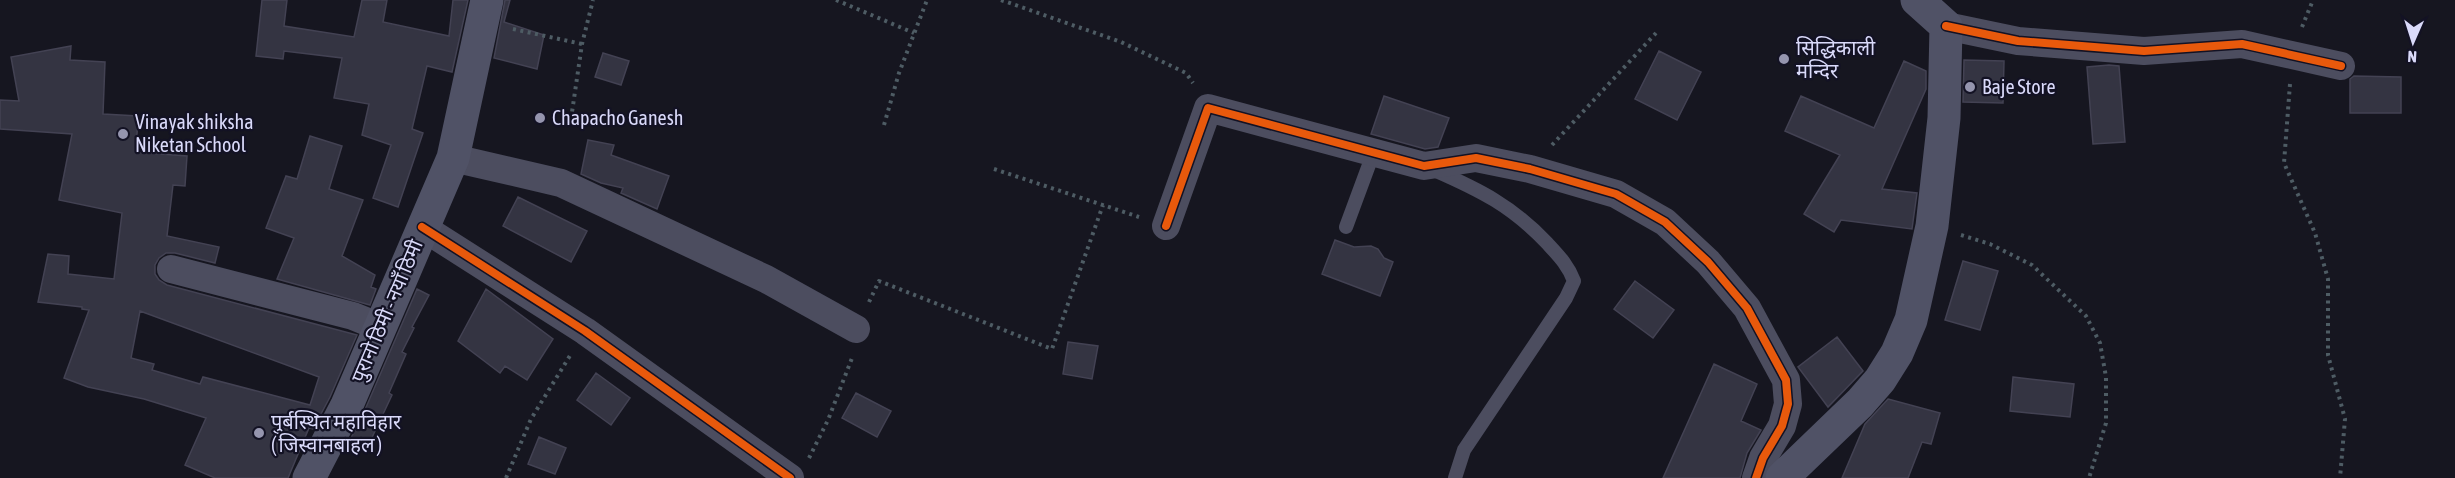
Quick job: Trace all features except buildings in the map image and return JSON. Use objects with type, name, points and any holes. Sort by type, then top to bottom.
[{"type":"main road","points":[[1782,478],[1860,403],[1880,380],[1897,353],[1911,320],[1932,226],[1944,118],[1946,26],[1917,0]]},
{"type":"main road","name":"पुरानो ठिमी - नयाँ ठिमी","points":[[309,478],[347,405],[453,158],[485,11]]},
{"type":"street","points":[[1946,26],[2018,41],[2144,51],[2242,44],[2341,66]]},
{"type":"street","points":[[1166,226],[1208,108],[1424,166],[1476,158],[1530,169],[1616,195],[1665,222],[1708,262],[1747,308],[1786,380],[1788,404],[1782,426],[1763,458],[1756,478]]},
{"type":"street","points":[[453,158],[561,183],[766,279],[856,329]]},
{"type":"street","points":[[422,227],[800,468]]},
{"type":"street","points":[[171,269],[353,316],[380,327]]},
{"type":"lane","points":[[1346,227],[1373,154]]},
{"type":"lane","points":[[1424,166],[1479,189],[1525,220],[1568,265],[1574,281],[1566,298],[1464,450],[1455,478]]},
{"type":"path","points":[[571,119],[582,44],[593,0]]},
{"type":"path","points":[[836,0],[914,33]]},
{"type":"path","points":[[884,125],[899,73],[927,0]]},
{"type":"path","points":[[1000,0],[1121,42],[1186,73],[1208,108]]},
{"type":"path","points":[[485,11],[582,44]]},
{"type":"path","points":[[1530,169],[1656,33]]},
{"type":"path","points":[[2292,54],[2284,163],[2315,233],[2328,279],[2328,355],[2345,419],[2340,478]]},
{"type":"path","points":[[994,169],[1166,226]]},
{"type":"path","points":[[800,468],[828,420],[851,360],[856,329],[879,281],[1052,349],[1103,205]]},
{"type":"path","points":[[1932,226],[1990,244],[2032,266],[2086,316],[2100,343],[2106,377],[2106,423],[2089,478]]},
{"type":"path","points":[[506,478],[531,419],[585,331]]},
{"type":"cycle path","points":[[1946,26],[2018,41],[2144,51],[2242,44],[2341,66]]},
{"type":"cycle path","points":[[1166,226],[1208,108],[1424,166],[1476,158],[1530,169],[1616,194],[1665,222],[1708,262],[1747,308],[1786,380],[1788,404],[1782,426],[1763,458],[1756,478]]},
{"type":"cycle path","points":[[422,227],[585,331],[790,478]]},
{"type":"place","name":"सिद्धिकाली मन्दिर","points":[[1784,59]]},
{"type":"place","name":"Baje Store","points":[[1970,87]]},
{"type":"place","name":"Chapacho Ganesh","points":[[540,118]]},
{"type":"place","name":"Vinayak shiksha Niketan School","points":[[123,134]]},
{"type":"place","name":"पुर्बस्थित महाविहार ( जिस्वानबाहल )","points":[[259,433]]}]
